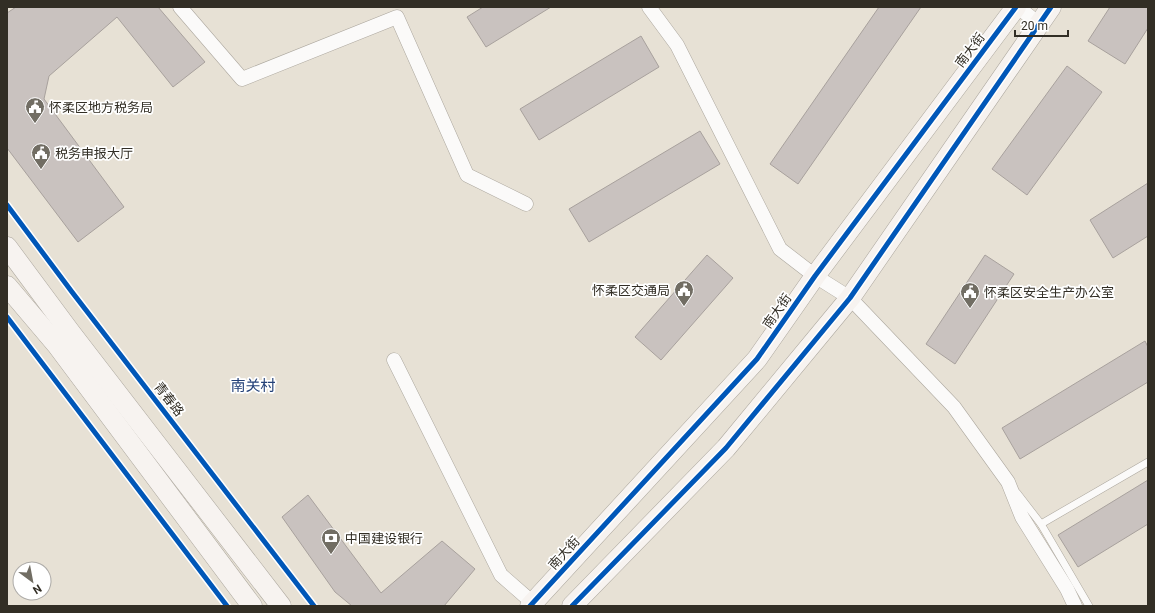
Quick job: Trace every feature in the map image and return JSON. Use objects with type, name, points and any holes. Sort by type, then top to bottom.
[{"type":"main road","name":"南大街","points":[[532,605],[757,359],[815,276],[1017,7]]},
{"type":"main road","points":[[572,606],[726,448],[850,298],[1051,7]]},
{"type":"main road","points":[[7,247],[70,332],[281,606]]},
{"type":"main road","points":[[7,286],[57,345],[252,606]]},
{"type":"street","points":[[180,7],[242,79],[397,17],[467,175],[526,204]]},
{"type":"street","points":[[649,7],[677,44],[780,249],[815,276],[850,298],[954,407],[1008,482],[1022,517],[1067,589],[1074,606]]},
{"type":"street","points":[[1017,7],[1039,24]]},
{"type":"street","points":[[394,360],[501,575],[532,605]]},
{"type":"lane","points":[[1041,524],[1148,462]]},
{"type":"lane","points":[[1008,482],[1041,524],[1089,606]]},
{"type":"building","name":"怀柔区地方税务局","points":[[16,7],[158,7],[205,62],[173,87],[117,17],[49,76],[44,99],[124,207],[78,242],[7,148],[7,13]]},
{"type":"building","points":[[483,7],[551,7],[486,47],[467,17]]},
{"type":"building","points":[[879,7],[921,7],[798,184],[770,164]]},
{"type":"building","points":[[1110,7],[1148,7],[1148,28],[1125,64],[1088,41]]},
{"type":"building","points":[[641,36],[659,67],[539,140],[520,109]]},
{"type":"building","points":[[1067,66],[1102,92],[1027,195],[992,169]]},
{"type":"building","points":[[700,131],[720,164],[589,242],[569,209]]},
{"type":"building","points":[[1148,183],[1148,236],[1113,258],[1090,220]]},
{"type":"building","name":"怀柔区交通局","points":[[707,255],[733,278],[661,360],[635,337]]},
{"type":"building","name":"怀柔区安全生产办公室","points":[[985,255],[1014,274],[955,364],[926,344]]},
{"type":"building","points":[[1145,341],[1148,347],[1148,382],[1020,459],[1002,428]]},
{"type":"building","points":[[1148,480],[1148,524],[1078,567],[1058,535]]},
{"type":"building","name":"中国建设银行","points":[[308,495],[381,593],[442,541],[475,569],[444,606],[352,606],[335,592],[282,517]]},
{"type":"cycle path","points":[[530,606],[757,359],[815,276],[1016,7]]},
{"type":"cycle path","points":[[572,606],[726,448],[850,298],[1051,7]]},
{"type":"cycle path","name":"青春路","points":[[7,205],[72,292],[314,606]]},
{"type":"cycle path","points":[[7,317],[227,606]]},
{"type":"place","name":"怀柔区地方税务局","points":[[35,124]]},
{"type":"place","name":"税务申报大厅","points":[[41,170]]},
{"type":"place","name":"怀柔区交通局","points":[[684,307]]},
{"type":"place","name":"怀柔区安全生产办公室","points":[[970,309]]},
{"type":"place","name":"中国建设银行","points":[[331,555]]},
{"type":"district","name":"南关村","points":[[253,386]]}]
